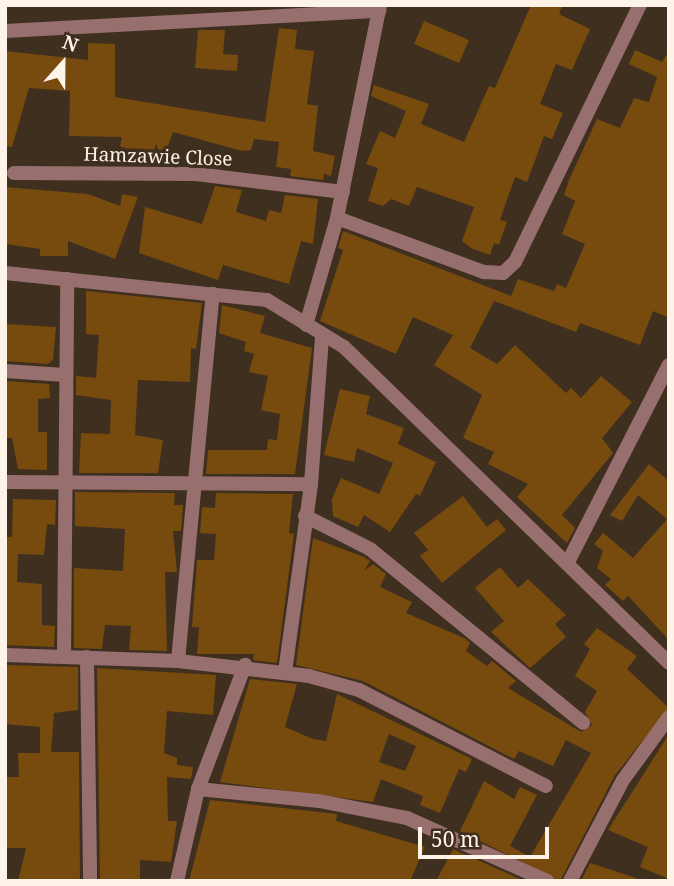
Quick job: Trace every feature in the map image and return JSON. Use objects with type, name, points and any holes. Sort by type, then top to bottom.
[{"type":"street","points":[[337,218],[484,272],[503,273],[515,262],[640,5]]},
{"type":"street","points":[[5,32],[380,8],[337,218],[306,325]]},
{"type":"street","name":"Hamzawie Close","points":[[14,173],[196,174],[343,192]]},
{"type":"street","points":[[5,273],[267,300],[322,337],[344,347],[569,560],[669,663]]},
{"type":"street","points":[[64,656],[67,279]]},
{"type":"street","points":[[178,661],[198,482],[213,293]]},
{"type":"street","points":[[285,672],[311,484],[322,337]]},
{"type":"street","points":[[569,560],[669,365]]},
{"type":"street","points":[[5,372],[65,375]]},
{"type":"street","points":[[5,482],[311,484]]},
{"type":"street","points":[[305,516],[370,549],[583,723]]},
{"type":"street","points":[[5,655],[178,661],[285,672],[359,690],[546,786]]},
{"type":"street","points":[[87,657],[90,881]]},
{"type":"street","points":[[177,881],[198,789],[245,666]]},
{"type":"street","points":[[570,881],[623,780],[669,717]]},
{"type":"street","points":[[198,789],[319,801],[407,818],[547,881]]},
{"type":"building","points":[[531,5],[563,5],[559,14],[590,29],[572,70],[556,64],[540,104],[563,113],[552,139],[544,136],[527,182],[515,177],[500,220],[507,222],[499,245],[494,243],[490,255],[471,248],[462,241],[474,207],[417,187],[409,206],[391,199],[383,206],[368,201],[378,168],[366,164],[380,131],[395,138],[406,111],[371,96],[374,85],[429,104],[421,124],[464,142],[489,86],[495,88]]},
{"type":"building","points":[[424,21],[469,40],[459,63],[414,44]]},
{"type":"building","points":[[279,28],[297,30],[295,49],[314,51],[307,104],[318,106],[313,151],[335,156],[331,176],[324,174],[323,180],[290,176],[291,169],[276,167],[279,142],[254,139],[251,150],[242,151],[173,132],[162,163],[120,146],[122,137],[69,136],[70,91],[29,88],[12,147],[5,146],[5,51],[88,60],[88,43],[115,44],[115,97],[265,122]]},
{"type":"building","points":[[198,30],[225,30],[223,54],[238,55],[237,71],[195,68]]},
{"type":"building","points":[[635,50],[662,62],[669,51],[669,318],[653,311],[640,345],[580,323],[576,332],[494,301],[470,348],[497,364],[515,345],[566,393],[571,388],[581,398],[601,376],[632,402],[602,438],[613,453],[562,515],[575,528],[567,543],[517,497],[528,484],[488,464],[494,452],[463,438],[482,395],[434,365],[453,335],[413,317],[396,354],[320,321],[343,250],[338,248],[343,231],[511,296],[518,279],[554,291],[557,284],[566,288],[585,244],[562,234],[575,201],[564,195],[569,180],[597,119],[620,128],[634,98],[649,102],[657,77],[629,64]]},
{"type":"building","points":[[215,186],[242,190],[236,212],[266,221],[269,210],[281,213],[285,195],[318,199],[313,244],[301,241],[289,284],[223,265],[218,280],[139,253],[145,207],[202,224]]},
{"type":"building","points":[[5,187],[88,194],[120,206],[122,194],[138,197],[115,259],[68,241],[68,256],[40,256],[40,249],[5,244]]},
{"type":"building","points":[[86,291],[202,303],[196,349],[191,348],[190,382],[138,380],[135,435],[163,440],[158,473],[79,473],[81,433],[110,434],[111,400],[76,395],[76,376],[96,378],[99,335],[86,334]]},
{"type":"building","points":[[222,305],[265,316],[260,333],[312,348],[295,474],[206,474],[208,450],[267,450],[268,439],[277,440],[280,414],[261,410],[268,376],[249,372],[254,354],[244,351],[246,342],[219,333]]},
{"type":"building","points":[[5,324],[56,327],[53,360],[48,364],[5,361]]},
{"type":"building","points":[[5,381],[49,384],[50,398],[38,399],[38,432],[47,432],[47,470],[18,469],[12,438],[5,438]]},
{"type":"building","points":[[340,389],[370,396],[366,414],[404,428],[398,444],[436,462],[420,496],[416,494],[390,532],[364,515],[358,527],[333,516],[332,499],[341,478],[379,494],[393,463],[357,448],[354,462],[324,455]]},
{"type":"building","points":[[649,464],[669,481],[669,640],[628,596],[623,601],[605,585],[611,579],[597,568],[603,551],[594,544],[603,533],[633,558],[667,519],[638,495],[622,521],[610,515]]},
{"type":"building","points":[[75,492],[175,493],[174,505],[183,505],[181,531],[173,531],[177,572],[165,572],[167,651],[129,650],[131,626],[105,625],[102,649],[74,648],[74,568],[123,571],[125,529],[75,526]]},
{"type":"building","points":[[216,493],[293,494],[289,533],[294,534],[277,663],[253,660],[254,654],[197,654],[199,627],[192,627],[197,560],[214,560],[216,534],[200,533],[202,507],[215,508]]},
{"type":"building","points":[[463,496],[487,527],[497,519],[506,530],[442,583],[420,556],[428,550],[414,533]]},
{"type":"building","points":[[13,499],[56,500],[55,525],[47,524],[44,555],[18,554],[17,582],[42,584],[42,625],[55,626],[54,647],[5,645],[5,537],[12,537]]},
{"type":"building","points":[[313,538],[370,561],[364,571],[373,564],[386,574],[380,587],[412,602],[406,613],[466,639],[470,643],[466,651],[487,666],[492,661],[516,681],[508,688],[581,732],[592,725],[585,712],[597,691],[575,676],[590,649],[584,644],[597,628],[637,656],[627,669],[669,708],[615,775],[560,881],[460,831],[484,781],[514,799],[520,787],[537,795],[510,846],[530,857],[591,753],[566,740],[553,766],[519,751],[514,759],[363,681],[296,665]]},
{"type":"building","points":[[500,567],[518,588],[528,579],[566,615],[555,624],[566,637],[530,668],[491,632],[504,621],[475,588]]},
{"type":"building","points":[[5,665],[78,667],[78,710],[54,713],[51,752],[79,752],[80,881],[18,881],[26,848],[7,848],[5,777],[19,777],[18,753],[40,753],[40,727],[5,724]]},
{"type":"building","points":[[97,668],[216,675],[213,715],[167,711],[164,753],[177,758],[177,765],[193,767],[191,779],[167,777],[168,821],[177,821],[171,862],[140,860],[140,881],[100,881]]},
{"type":"building","points":[[250,679],[297,684],[285,727],[313,739],[326,741],[337,694],[472,759],[466,772],[459,769],[440,813],[420,805],[423,796],[381,779],[373,802],[220,782]],"holes":[[[389,734],[416,746],[405,771],[379,762]]]},
{"type":"building","points":[[669,734],[669,879],[640,867],[648,847],[608,830]]},
{"type":"building","points":[[210,800],[337,814],[336,821],[425,847],[410,881],[189,881]]},
{"type":"building","points":[[453,849],[520,879],[436,881]]},
{"type":"building","points":[[590,863],[636,878],[635,881],[581,881]]}]
